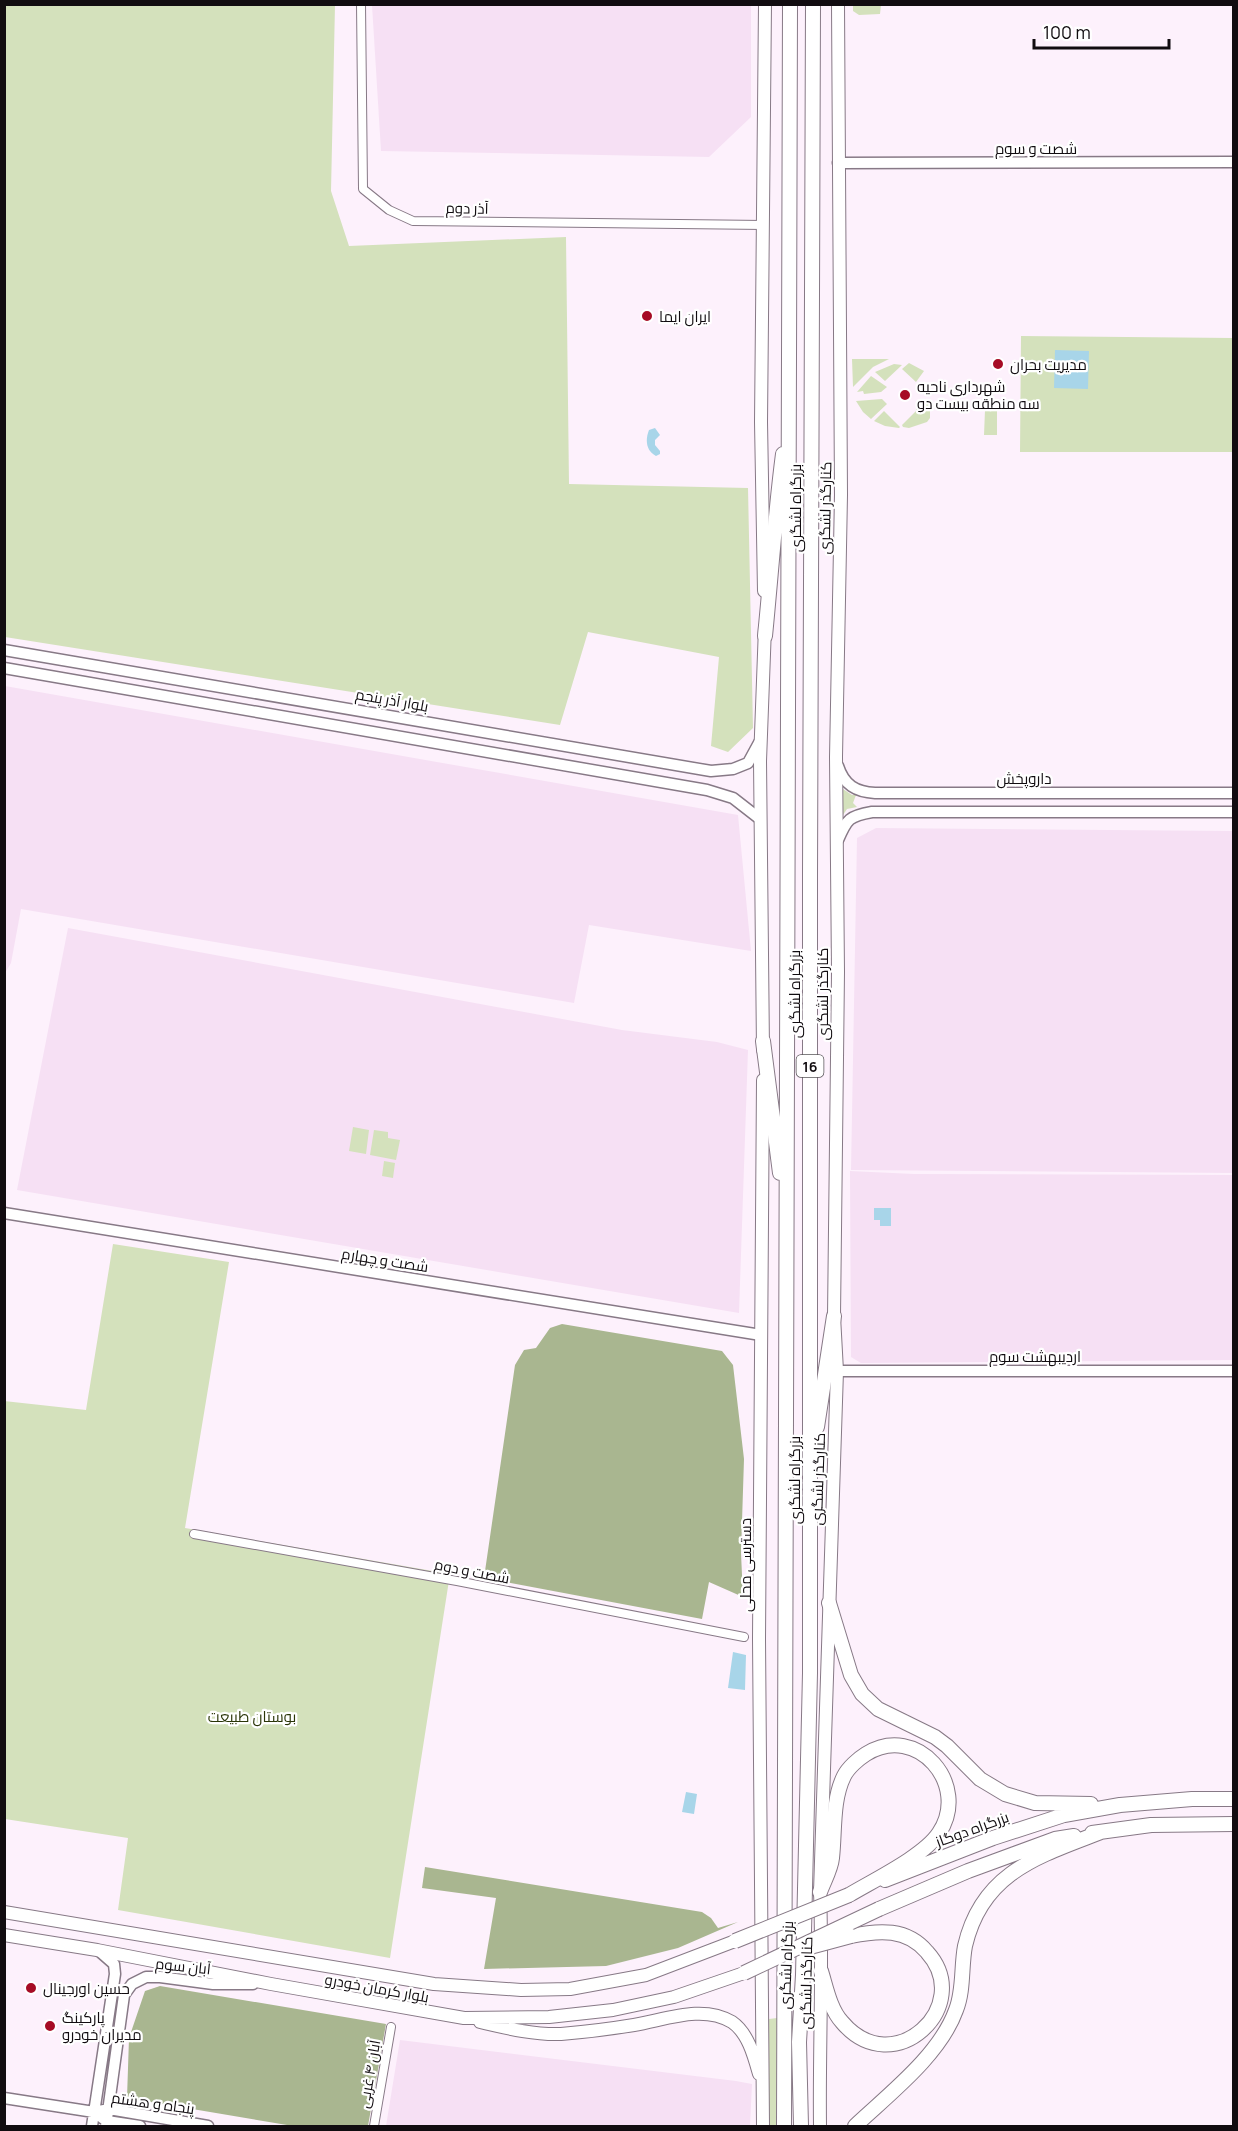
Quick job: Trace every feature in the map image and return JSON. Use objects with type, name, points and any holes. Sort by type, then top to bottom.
[{"type":"highway","name":"بزرگراه لشگری","points":[[784,2127],[790,4]]},
{"type":"highway","name":"بزرگراه لشگری","points":[[801,2127],[799,2042],[803,1975],[810,1673],[813,4]]},
{"type":"highway","points":[[765,636],[777,494],[790,402]]},
{"type":"highway","points":[[764,1041],[787,1243]]},
{"type":"highway","points":[[810,1486],[834,1316]]},
{"type":"highway","points":[[829,1603],[851,1675],[862,1694],[878,1709],[935,1737],[948,1746],[980,1779],[1005,1794],[1035,1803],[1120,1805]]},
{"type":"highway","points":[[820,1892],[832,1861],[838,1798],[844,1776],[859,1759],[874,1749],[908,1746],[925,1754],[940,1770],[949,1791],[948,1813],[939,1833],[922,1851],[849,1895]]},
{"type":"highway","name":"بزرگراه دوگاز","points":[[735,1941],[993,1838],[1064,1815],[1120,1805],[1192,1799],[1233,1799]]},
{"type":"highway","points":[[744,1973],[879,1909],[968,1871],[1055,1839],[1151,1825],[1233,1824]]},
{"type":"highway","points":[[855,2127],[918,2065],[943,2036],[957,2009],[965,1946],[976,1917],[989,1894],[1011,1872],[1036,1857],[1101,1832]]},
{"type":"highway","points":[[776,1957],[873,1931],[897,1932],[919,1943],[936,1962],[941,1974],[942,1986],[939,2007],[931,2021],[917,2033],[896,2044],[876,2045],[856,2036],[840,2021],[821,1971]]},
{"type":"main road","points":[[764,1041],[760,740],[765,636],[761,422],[765,4]]},
{"type":"main road","name":"کنارگذر لشگری","points":[[820,2127],[822,1946],[820,1892],[837,1371],[834,1316],[838,972],[836,757],[841,495],[838,4]]},
{"type":"main road","name":"دسترسی محلی","points":[[763,2090],[759,1650],[764,1041]]},
{"type":"main road","name":"بلوار کرمان خودرو","points":[[4,1912],[434,1984],[521,1990],[570,1989],[646,1975],[735,1941]]},
{"type":"main road","name":"بلوار کرمان خودرو","points":[[4,1935],[464,2018],[549,2017],[613,2010],[674,1997],[744,1973]]},
{"type":"main road","points":[[464,2018],[513,2030],[558,2034],[598,2030],[696,2013],[713,2014],[733,2023],[747,2040],[753,2052],[763,2090],[763,2127]]},
{"type":"street","name":"آذر دوم","points":[[362,4],[363,189],[389,210],[413,222],[764,225]]},
{"type":"street","name":"شصت و سوم","points":[[838,163],[1233,162]]},
{"type":"street","name":"بلوار آذر پنجم","points":[[4,650],[711,771],[733,769],[748,763],[760,740]]},
{"type":"street","points":[[4,668],[707,790],[733,798],[760,819]]},
{"type":"street","name":"داروپخش","points":[[836,757],[841,776],[848,784],[864,792],[875,793],[1233,793]]},
{"type":"street","points":[[872,812],[869,805],[875,793]]},
{"type":"street","points":[[836,843],[848,820],[858,814],[872,812],[1233,812]]},
{"type":"street","name":"شصت و چهارم","points":[[4,1213],[761,1335]]},
{"type":"street","name":"اردیبهشت سوم","points":[[837,1371],[1233,1371]]},
{"type":"street","name":"شصت و دوم","points":[[194,1534],[457,1581],[744,1637]]},
{"type":"street","points":[[92,2127],[115,1974],[114,1964],[97,1950]]},
{"type":"street","name":"آبان سوم","points":[[107,2124],[124,1995],[132,1984],[146,1977],[160,1977],[213,1984],[271,1984]]},
{"type":"street","name":"آبان ۴ غربی","points":[[374,2127],[391,2027]]},
{"type":"street","name":"پنجاه و هشتم","points":[[4,2098],[94,2112],[109,2109],[208,2127]]},
{"type":"street","name":"پنجاه و هشتم","points":[[94,2112],[107,2124],[140,2127]]},
{"type":"shaded area","points":[[372,5],[751,5],[751,117],[709,157],[381,151]]},
{"type":"shaded area","points":[[5,686],[738,815],[751,951],[589,925],[574,1003],[21,909],[11,963],[5,973]]},
{"type":"shaded area","points":[[876,828],[1233,831],[1233,1173],[851,1170],[857,838]]},
{"type":"shaded area","points":[[68,928],[622,1030],[717,1042],[748,1050],[739,1313],[17,1190]]},
{"type":"shaded area","points":[[850,1171],[914,1174],[1233,1175],[1233,1360],[861,1363],[851,1357]]},
{"type":"shaded area","points":[[400,2040],[752,2084],[750,2126],[386,2126]]},
{"type":"green space","points":[[4,5],[335,5],[331,191],[349,246],[566,237],[569,484],[748,488],[753,728],[728,752],[711,746],[719,657],[588,632],[560,725],[5,637]]},
{"type":"green space","points":[[853,5],[881,5],[880,14],[859,15],[853,11]]},
{"type":"green space","points":[[1021,336],[1233,338],[1233,452],[1020,452]]},
{"type":"green space","points":[[852,359],[889,359],[873,367],[853,387]]},
{"type":"green space","points":[[909,363],[924,371],[916,382],[902,369]]},
{"type":"green space","points":[[894,364],[902,365],[885,381],[875,372]]},
{"type":"green space","points":[[871,376],[887,387],[881,392],[864,394],[863,391],[857,392]]},
{"type":"green space","points":[[882,399],[887,404],[871,419],[856,401]]},
{"type":"green space","points":[[924,403],[930,403],[930,418],[927,422],[909,428],[903,427],[902,425],[916,411],[916,408],[923,407]]},
{"type":"green space","points":[[985,410],[997,410],[997,435],[984,435]]},
{"type":"green space","points":[[884,411],[899,428],[885,426],[874,421]]},
{"type":"green space","points":[[843,789],[856,795],[853,803],[857,807],[847,809],[843,815]]},
{"type":"green space","points":[[353,1127],[369,1130],[366,1154],[349,1151]]},
{"type":"green space","points":[[374,1130],[388,1132],[388,1138],[400,1140],[396,1160],[370,1155]]},
{"type":"green space","points":[[384,1161],[395,1163],[393,1178],[382,1176]]},
{"type":"green space","name":"بوستان طبیعت","points":[[113,1244],[229,1262],[185,1528],[450,1574],[390,1958],[118,1910],[128,1838],[5,1819],[4,1401],[86,1410]]},
{"type":"green space","points":[[562,1324],[722,1351],[733,1365],[744,1459],[741,1553],[743,1597],[709,1582],[702,1619],[484,1578],[515,1365],[524,1350],[536,1348],[550,1328]]},
{"type":"green space","points":[[425,1867],[702,1912],[711,1918],[718,1928],[738,1922],[678,1948],[606,1966],[484,1969],[496,1898],[422,1888]]},
{"type":"green space","points":[[160,1986],[386,2024],[368,2126],[293,2126],[127,2098],[129,2038],[145,1991]]},
{"type":"green space","points":[[777,2018],[778,2126],[768,2126],[769,2019]]},
{"type":"water","points":[[1055,350],[1089,351],[1088,389],[1054,388]]},
{"type":"water","points":[[655,428],[660,435],[655,440],[655,445],[660,451],[660,454],[656,456],[648,448],[647,441],[649,430]]},
{"type":"water","points":[[874,1208],[891,1208],[891,1226],[880,1226],[880,1220],[874,1220]]},
{"type":"water","points":[[733,1652],[746,1655],[745,1690],[728,1688]]},
{"type":"water","points":[[686,1792],[697,1794],[694,1814],[682,1812]]},
{"type":"place","name":"ایران ایما","points":[[647,316]]},
{"type":"place","name":"مدیریت بحران","points":[[998,364]]},
{"type":"place","name":"شهرداری ناحیه سه منطقه بیست دو","points":[[905,395]]},
{"type":"place","name":"حسین اورجینال","points":[[31,1988]]},
{"type":"place","name":"پارکینگ مدیران خودرو","points":[[50,2026]]}]
